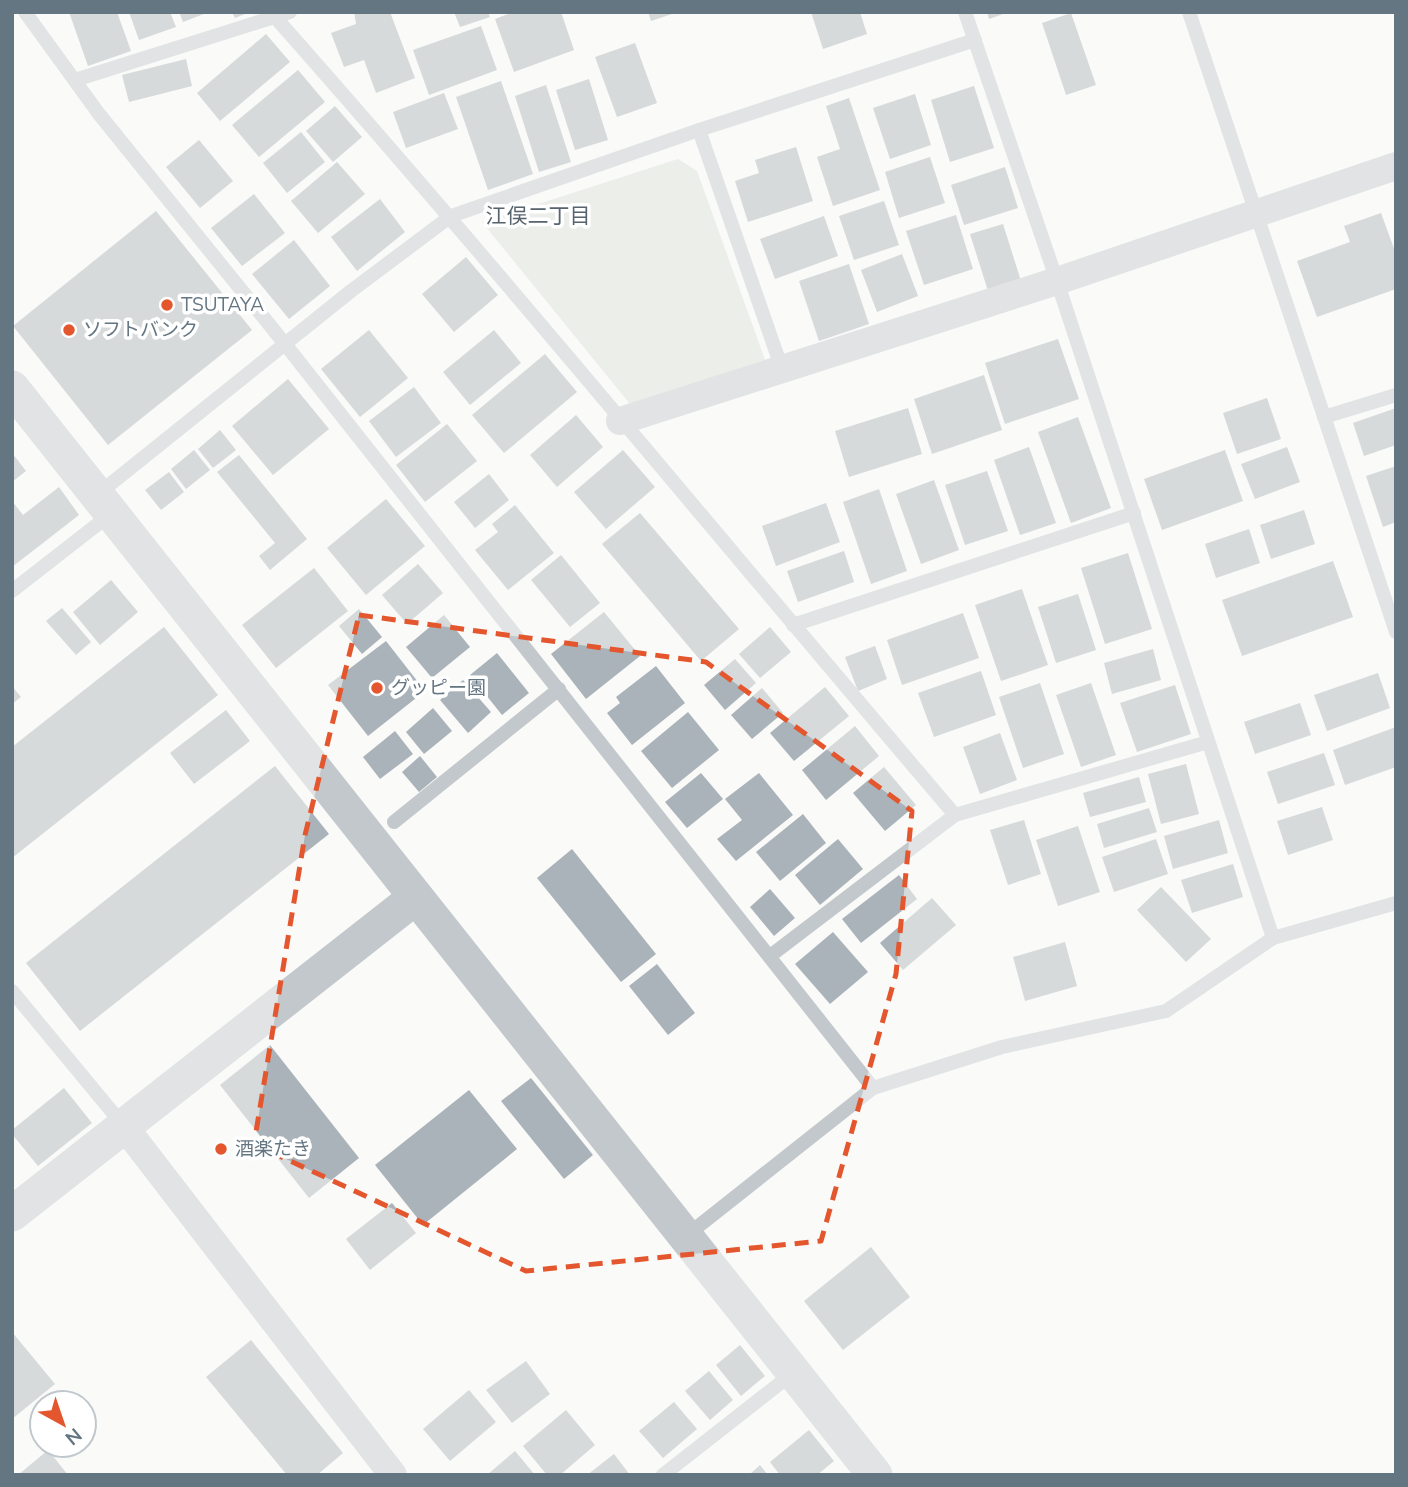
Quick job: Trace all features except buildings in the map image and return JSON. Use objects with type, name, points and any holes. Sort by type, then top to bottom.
[{"type":"street","points":[[620,422],[1057,281],[1396,166]]},
{"type":"street","points":[[12,388],[876,1475]]},
{"type":"street","points":[[12,1214],[416,897]]},
{"type":"street","points":[[123,1125],[393,1475]]},
{"type":"lane","points":[[25,12],[99,114],[285,344],[873,1088]]},
{"type":"lane","points":[[75,80],[290,12]]},
{"type":"lane","points":[[965,12],[1057,281],[1273,938]]},
{"type":"lane","points":[[1189,12],[1396,632]]},
{"type":"lane","points":[[275,17],[451,216],[620,422],[955,815]]},
{"type":"lane","points":[[12,592],[105,503],[285,344],[451,216],[699,130],[975,40]]},
{"type":"lane","points":[[699,130],[782,369]]},
{"type":"lane","points":[[1324,416],[1396,395]]},
{"type":"lane","points":[[793,625],[1134,513]]},
{"type":"lane","points":[[394,822],[559,690]]},
{"type":"lane","points":[[770,956],[955,815],[1208,742]]},
{"type":"lane","points":[[685,1237],[873,1088],[1002,1047],[1166,1011],[1273,938],[1396,903]]},
{"type":"lane","points":[[12,991],[123,1125]]},
{"type":"lane","points":[[663,1475],[793,1373]]},
{"type":"highlighted area","points":[[359,615],[706,662],[912,811],[896,974],[821,1241],[526,1271],[254,1144],[305,835]]},
{"type":"shaded area","points":[[678,159],[697,171],[765,360],[630,404],[482,222]]},
{"type":"place","name":"TSUTAYA","points":[[167,305]]},
{"type":"place","name":"ソフトバンク","points":[[69,330]]},
{"type":"place","name":"グッピー園","points":[[377,688]]},
{"type":"place","name":"酒楽たき","points":[[221,1149]]},
{"type":"district","name":"江俣二丁目","points":[[538,216]]}]
